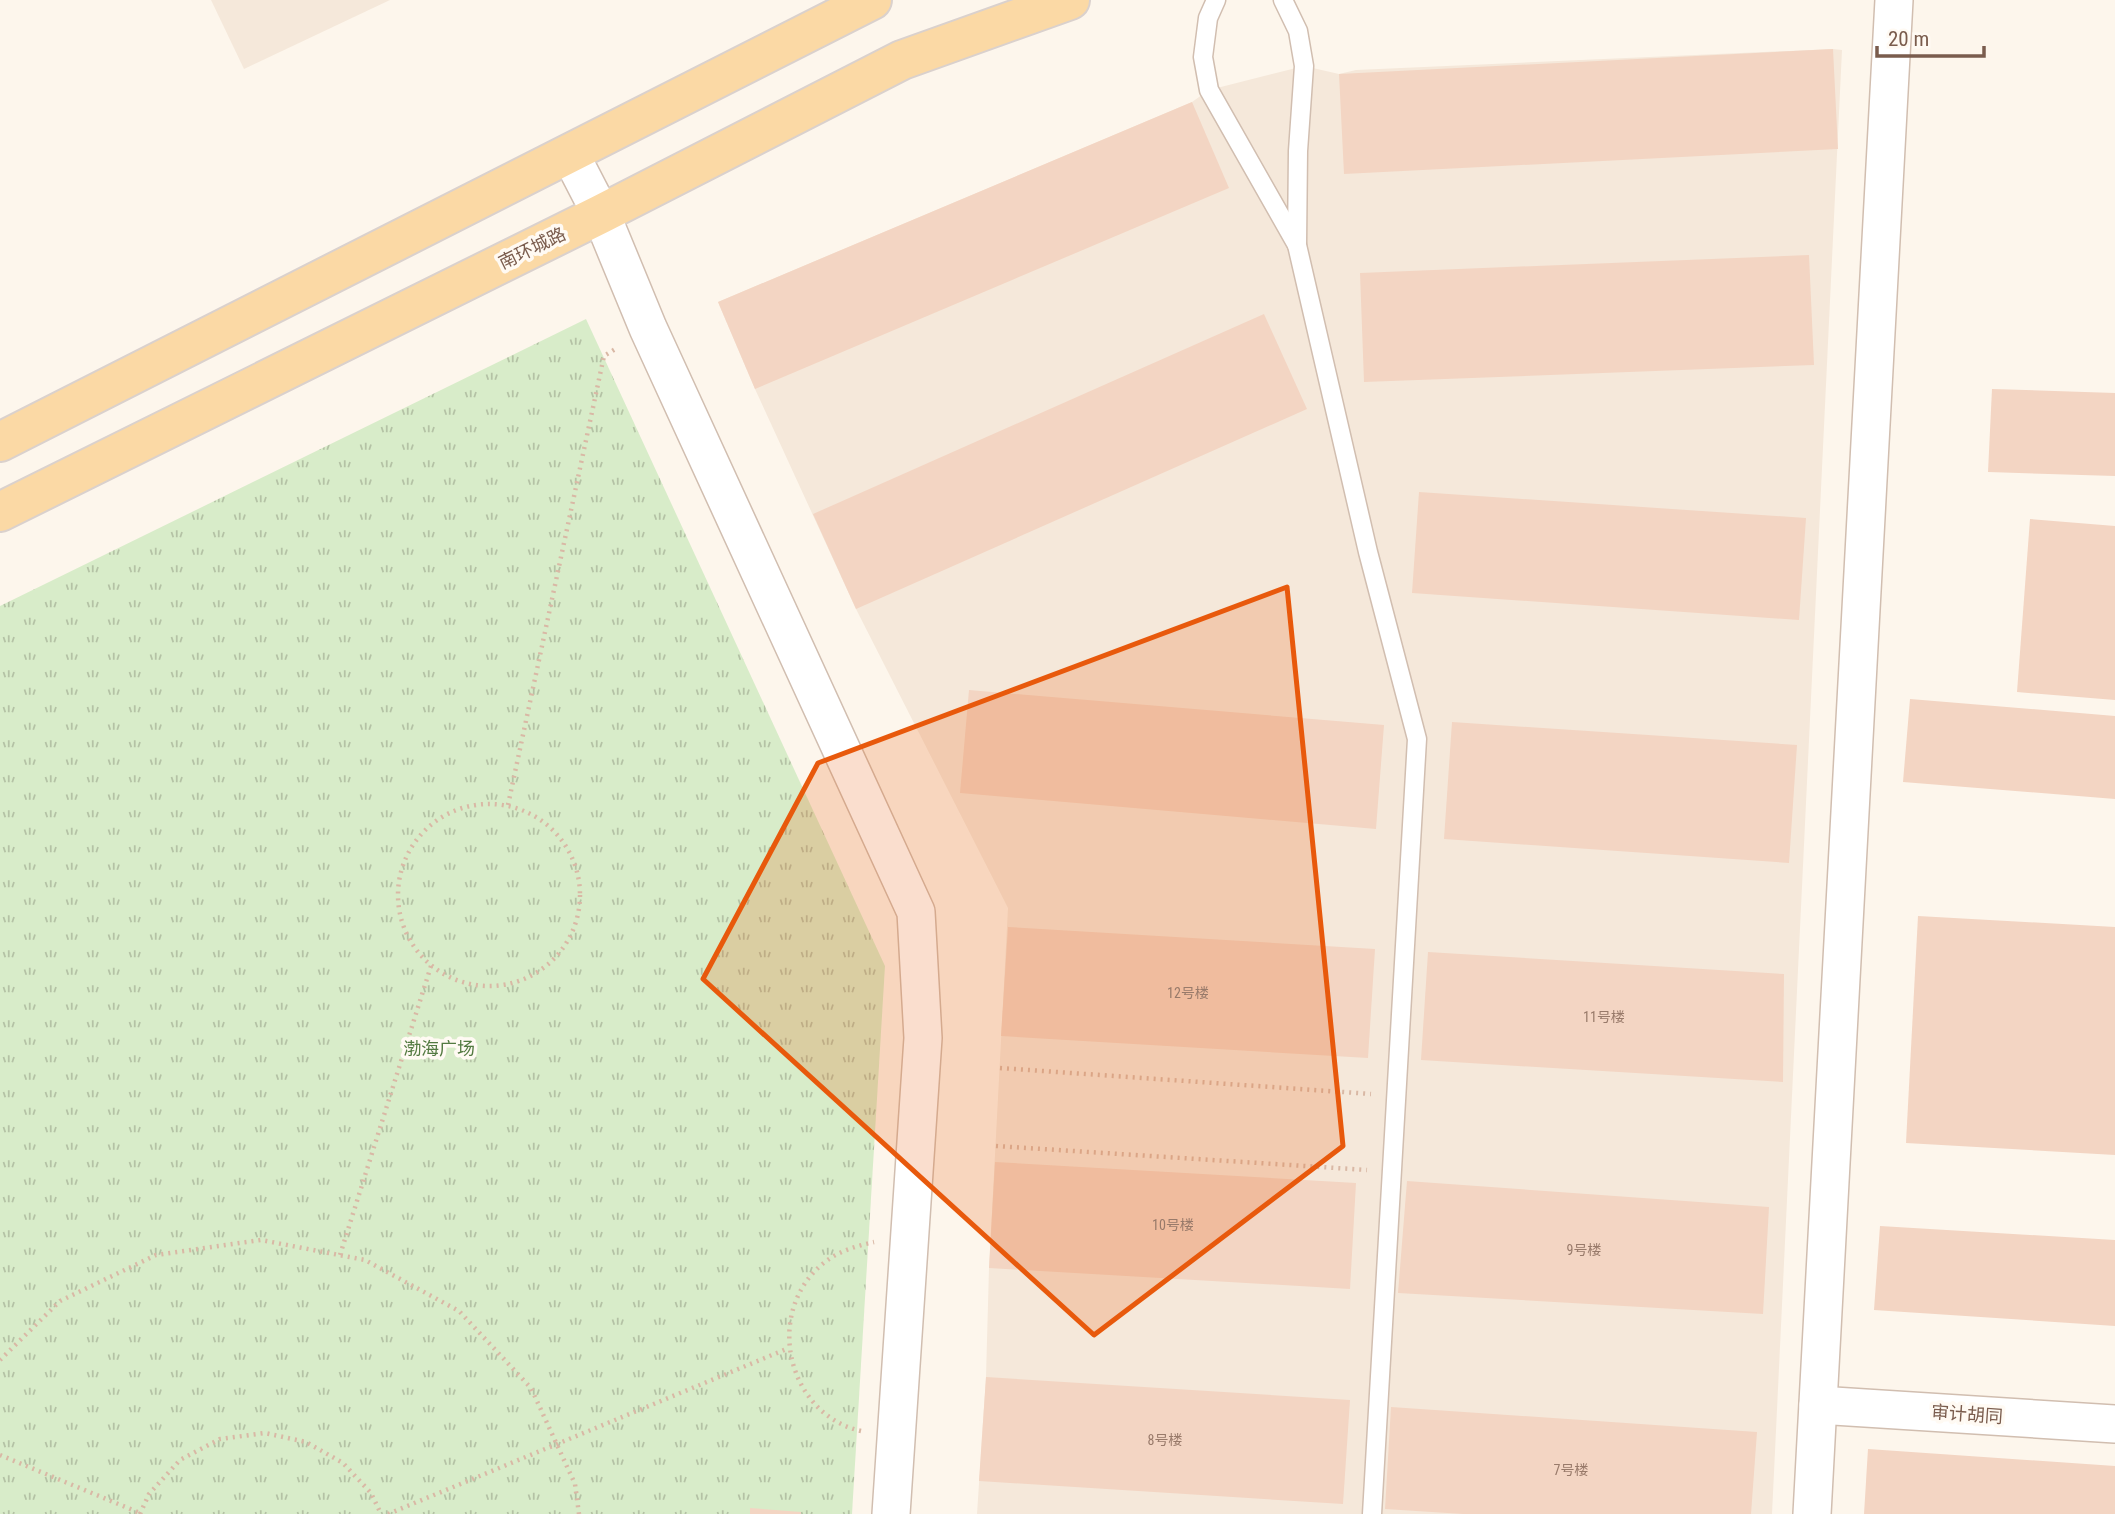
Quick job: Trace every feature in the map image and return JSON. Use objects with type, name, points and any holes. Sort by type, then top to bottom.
[{"type":"main road","points":[[0,442],[872,0]]},
{"type":"main road","name":"南环城路","points":[[0,512],[601,214],[902,60],[1070,0]]},
{"type":"street","points":[[1812,1514],[1894,0]]},
{"type":"street","points":[[570,154],[601,214],[648,328],[916,912],[923,1038],[891,1514]]},
{"type":"street","name":"审计胡同","points":[[1818,1405],[2115,1423]]},
{"type":"lane","points":[[1216,0],[1208,18],[1203,57],[1209,90],[1297,245]]},
{"type":"lane","points":[[1283,0],[1298,31],[1304,66],[1298,151],[1297,245],[1368,552],[1417,739],[1371,1514]]},
{"type":"path","points":[[508,805],[604,356],[648,328]]},
{"type":"path","points":[[479,803],[508,805],[537,818],[561,838],[576,866],[581,897],[575,928],[559,955],[534,975],[505,986],[473,985],[445,976],[422,959],[405,934],[397,906],[398,878],[408,850],[426,828],[451,811],[479,803]]},
{"type":"path","points":[[340,1255],[431,966]]},
{"type":"path","points":[[1000,1068],[1396,1096]]},
{"type":"path","points":[[996,1146],[1392,1171]]},
{"type":"path","points":[[0,1360],[61,1301],[156,1255],[261,1240],[365,1260],[458,1311],[531,1388],[575,1484],[579,1514]]},
{"type":"path","points":[[896,1440],[844,1427],[817,1408],[797,1380],[789,1348],[791,1316],[803,1287],[824,1263],[851,1247],[883,1240],[909,1243]]},
{"type":"path","points":[[388,1514],[789,1348]]},
{"type":"path","points":[[0,1455],[140,1513],[149,1493],[180,1460],[220,1440],[265,1433],[306,1442],[343,1462],[371,1493],[380,1514]]},
{"type":"highlighted area","points":[[1287,587],[1343,1146],[1094,1335],[703,979],[818,763]]},
{"type":"shaded area","points":[[211,0],[390,0],[244,69]]},
{"type":"shaded area","points":[[1842,50],[1772,1514],[977,1514],[1008,908],[856,609],[718,302],[1192,102],[1209,90],[1304,66],[1339,74],[1356,70]]},
{"type":"green space","name":"渤海广场","points":[[586,319],[885,966],[852,1514],[0,1514],[0,606]]},
{"type":"building","points":[[1833,49],[1838,149],[1344,174],[1339,74]]},
{"type":"building","points":[[1192,102],[1229,188],[755,389],[718,302]]},
{"type":"building","points":[[1809,255],[1814,365],[1364,382],[1360,273]]},
{"type":"building","points":[[1264,314],[1307,409],[856,609],[813,514]]},
{"type":"building","points":[[1992,389],[2115,393],[2115,476],[1988,472]]},
{"type":"building","points":[[1419,492],[1806,518],[1799,620],[1412,593]]},
{"type":"building","points":[[2030,519],[2115,526],[2115,700],[2017,692]]},
{"type":"building","points":[[969,690],[1384,725],[1376,829],[960,793]]},
{"type":"building","points":[[1910,699],[2115,716],[2115,799],[1903,782]]},
{"type":"building","points":[[1452,722],[1797,745],[1789,863],[1444,839]]},
{"type":"building","points":[[1918,916],[2115,927],[2115,1155],[1906,1143]]},
{"type":"building","points":[[1008,927],[1375,949],[1368,1058],[1001,1036]]},
{"type":"building","points":[[1428,952],[1784,974],[1783,1082],[1421,1060]]},
{"type":"building","points":[[995,1162],[1356,1183],[1350,1289],[989,1268]]},
{"type":"building","points":[[1407,1181],[1769,1207],[1763,1314],[1398,1293]]},
{"type":"building","points":[[1880,1226],[2115,1240],[2115,1326],[1874,1310]]},
{"type":"building","points":[[986,1377],[1350,1400],[1343,1504],[979,1481]]},
{"type":"building","points":[[1391,1407],[1757,1432],[1751,1514],[1463,1514],[1385,1509]]},
{"type":"building","points":[[1868,1449],[2115,1466],[2115,1514],[1864,1514]]},
{"type":"building","points":[[750,1508],[801,1512],[801,1514],[750,1514]]}]
